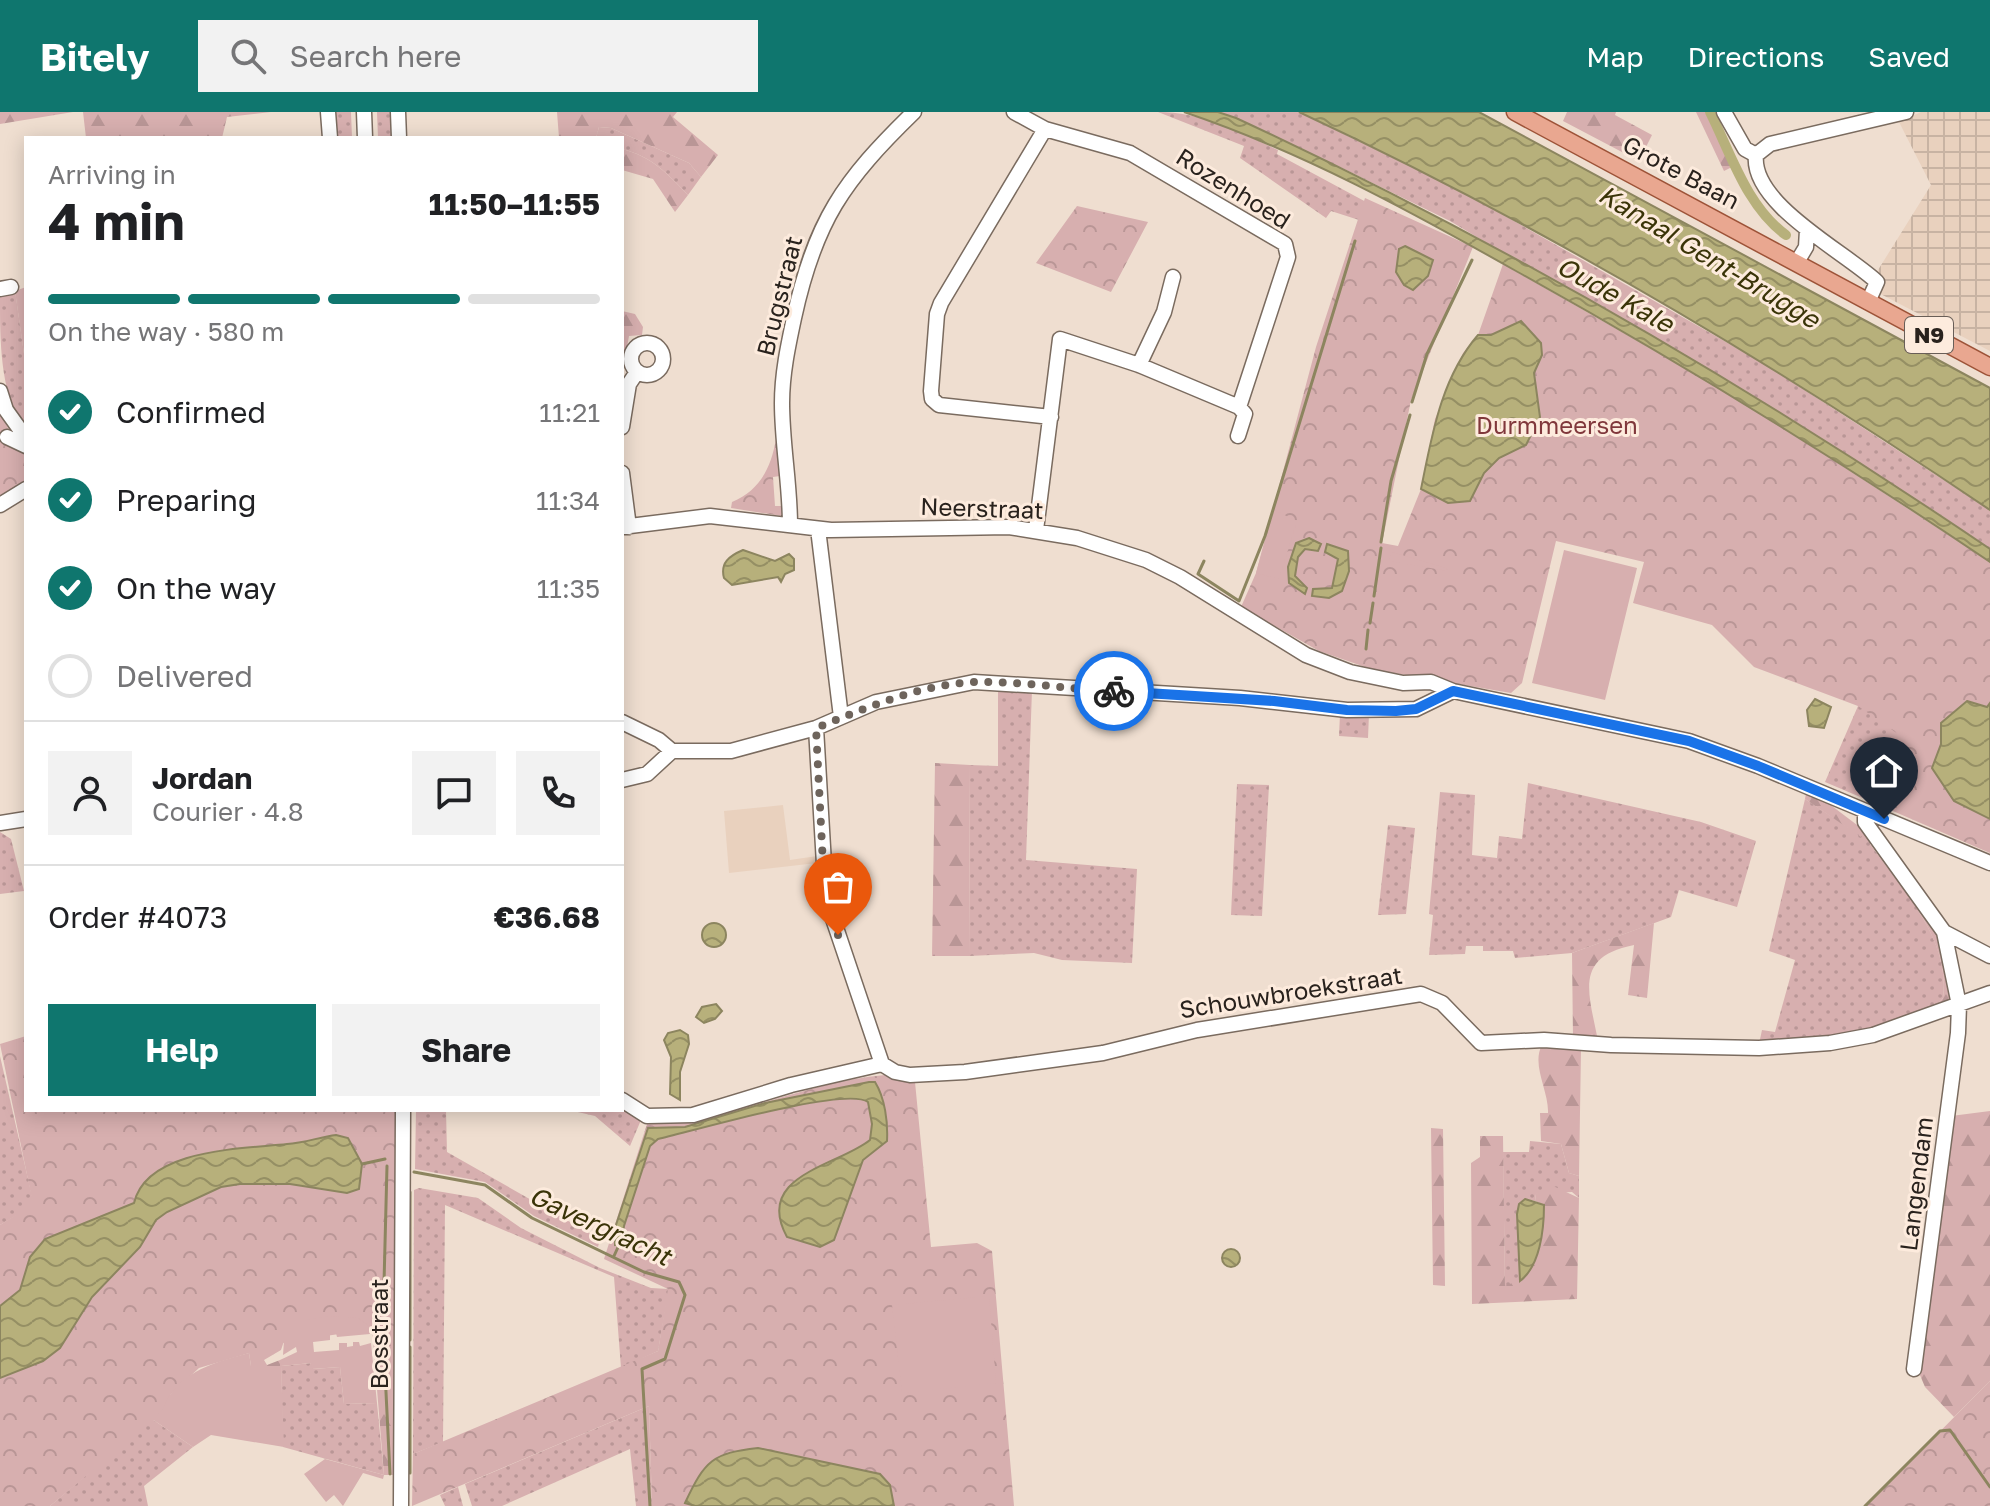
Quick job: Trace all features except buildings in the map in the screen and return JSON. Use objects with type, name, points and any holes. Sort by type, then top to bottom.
[{"type":"main road","name":"Grote Baan","points":[[1515,112],[1790,259]]},
{"type":"main road","name":"N9","points":[[1790,259],[1990,367]]},
{"type":"street","points":[[328,112],[330,136]]},
{"type":"street","points":[[364,112],[365,136]]},
{"type":"street","points":[[398,112],[399,136]]},
{"type":"street","name":"Brugstraat","points":[[790,525],[782,393],[802,281],[816,238],[837,198],[869,156],[914,112]]},
{"type":"street","name":"Rozenhoed","points":[[1014,112],[1045,129],[1130,153],[1285,244],[1288,257],[1239,407],[1245,414],[1238,436]]},
{"type":"street","points":[[1724,112],[1745,149],[1756,155]]},
{"type":"street","points":[[1756,155],[1770,144],[1906,112]]},
{"type":"street","points":[[1045,129],[941,303],[935,328],[931,391],[932,399],[950,407],[1051,417]]},
{"type":"street","points":[[1756,155],[1756,167],[1769,190],[1807,230],[1877,282],[1868,302]]},
{"type":"street","points":[[1790,259],[1806,247],[1807,230]]},
{"type":"street","points":[[1139,365],[1164,312],[1173,277]]},
{"type":"street","points":[[1036,530],[1060,339],[1139,365],[1239,407]]},
{"type":"street","points":[[624,415],[629,384],[637,372]]},
{"type":"street","points":[[0,391],[6,410],[24,435]]},
{"type":"street","points":[[7,437],[24,445]]},
{"type":"street","points":[[0,505],[24,490]]},
{"type":"street","name":"Neerstraat","points":[[625,527],[710,516],[818,529],[981,526],[1036,530],[1077,538],[1146,560],[1306,655],[1350,672],[1403,683],[1426,693],[1453,691],[1689,741],[1758,766],[1990,863]]},
{"type":"street","points":[[818,529],[841,717]]},
{"type":"street","points":[[624,723],[659,740],[672,751],[731,751],[816,728],[908,694],[974,682],[1396,711],[1426,693]]},
{"type":"street","points":[[816,728],[826,898],[882,1064]]},
{"type":"street","points":[[624,780],[647,774],[672,751]]},
{"type":"street","points":[[1865,812],[1865,822],[1944,932],[1990,956]]},
{"type":"street","points":[[0,823],[24,819]]},
{"type":"street","name":"Langendam","points":[[1914,1369],[1959,1005],[1944,932]]},
{"type":"street","name":"Schouwbroekstraat","points":[[624,1101],[647,1116],[693,1115],[791,1085],[882,1064],[895,1072],[910,1075],[965,1072],[1103,1053],[1197,1030],[1421,994],[1435,997],[1476,1041],[1487,1044],[1544,1040],[1748,1048],[1820,1044],[1873,1035],[1990,993]]},
{"type":"street","name":"Bosstraat","points":[[401,1506],[403,1112]]},
{"type":"shaded area","points":[[1921,112],[1990,112],[1990,351],[1871,289],[1878,270],[1931,185],[1899,122]]},
{"type":"shaded area","points":[[783,805],[790,860],[817,856],[817,863],[729,873],[724,811]]},
{"type":"green space","points":[[0,112],[73,112],[0,124]]},
{"type":"green space","points":[[83,112],[271,112],[227,117],[222,136],[86,136]]},
{"type":"green space","points":[[334,112],[351,112],[352,136],[335,136]]},
{"type":"green space","points":[[377,112],[394,112],[395,136],[378,136]]},
{"type":"green space","points":[[557,112],[677,112],[673,117],[718,155],[701,177],[689,163],[611,128],[599,127],[597,136],[559,136]]},
{"type":"green space","points":[[1158,112],[1190,115],[1235,130],[1278,150],[1277,154],[1368,203],[1359,220],[1331,211],[1326,218],[1240,158],[1244,146]]},
{"type":"green space","points":[[1218,112],[1299,112],[1465,193],[1763,363],[1990,510],[1990,549],[1935,511],[1450,221]]},
{"type":"green space","points":[[1567,112],[1616,112],[1615,115],[1652,135],[1639,161],[1563,121]]},
{"type":"green space","points":[[1696,112],[1705,112],[1732,167],[1724,171]]},
{"type":"green space","points":[[599,127],[611,128],[689,163],[701,177],[688,195],[650,161],[624,150],[624,136],[597,136]]},
{"type":"green space","points":[[624,150],[650,161],[688,195],[675,212],[653,179],[624,171]]},
{"type":"green space","name":"Durmmeersen","points":[[1365,198],[1473,247],[1411,400],[1382,543],[1398,546],[1421,489],[1435,419],[1463,353],[1478,335],[1503,264],[1741,400],[1990,562],[1990,853],[1872,802],[1898,734],[1858,706],[1754,667],[1712,625],[1633,603],[1644,562],[1556,541],[1522,683],[1511,693],[1371,669],[1319,651],[1241,607],[1256,573],[1316,347]]},
{"type":"green space","points":[[1077,206],[1148,222],[1111,292],[1036,263]]},
{"type":"green space","points":[[24,288],[24,354],[15,291]]},
{"type":"green space","points":[[15,290],[24,354],[22,427],[5,381],[0,296]]},
{"type":"green space","points":[[624,311],[635,314],[643,327],[642,335],[629,336],[624,365]]},
{"type":"green space","points":[[0,413],[9,430],[24,437],[24,484],[0,498]]},
{"type":"green space","points":[[776,439],[780,476],[773,477],[775,506],[782,506],[782,516],[731,508],[732,502],[750,491],[763,477]]},
{"type":"green space","points":[[1274,510],[1297,521],[1279,579],[1256,573]]},
{"type":"green space","points":[[1564,550],[1637,568],[1605,700],[1532,683]]},
{"type":"green space","points":[[1392,552],[1446,568],[1448,571],[1389,561]]},
{"type":"green space","points":[[998,688],[1032,690],[1026,860],[1137,869],[1132,963],[1062,960],[1034,953],[969,956],[970,765],[998,766]]},
{"type":"green space","points":[[1855,695],[1916,702],[1872,802],[1825,782],[1858,706]]},
{"type":"green space","points":[[1340,714],[1369,714],[1368,738],[1339,736]]},
{"type":"green space","points":[[935,763],[970,765],[969,956],[932,956]]},
{"type":"green space","points":[[1528,783],[1701,822],[1756,841],[1737,907],[1679,890],[1671,917],[1572,953],[1515,958],[1513,951],[1483,951],[1483,946],[1466,946],[1465,954],[1429,955],[1433,915],[1429,914],[1440,792],[1475,795],[1472,855],[1497,858],[1499,836],[1522,839]]},
{"type":"green space","points":[[1237,784],[1269,785],[1262,916],[1231,915]]},
{"type":"green space","points":[[1806,793],[1828,803],[1865,831],[1861,837],[1805,799]]},
{"type":"green space","points":[[1805,799],[1861,836],[1865,831],[1874,840],[1870,844],[1922,916],[1932,935],[1943,976],[1943,998],[1937,1005],[1866,1030],[1759,1044],[1762,1030],[1775,1032],[1795,960],[1769,951]]},
{"type":"green space","points":[[1388,825],[1415,828],[1406,914],[1378,915]]},
{"type":"green space","points":[[0,832],[11,839],[24,891],[0,894]]},
{"type":"green space","points":[[1874,840],[1915,896],[1938,936],[1946,957],[1951,1002],[1873,1032],[1792,1043],[1790,1038],[1866,1030],[1937,1005],[1943,998],[1943,976],[1932,935],[1909,896],[1870,843]]},
{"type":"green space","points":[[1654,923],[1647,998],[1628,995],[1634,945],[1601,958],[1593,968],[1589,993],[1598,1041],[1573,1038],[1572,953]]},
{"type":"green space","points":[[24,1037],[24,1112],[395,1112],[396,1326],[290,1341],[199,1368],[171,1394],[162,1413],[50,1506],[0,1506],[0,1225],[33,1204],[0,1044]]},
{"type":"green space","points":[[1542,1045],[1581,1049],[1579,1176],[1569,1173],[1561,1144],[1541,1141],[1540,1113],[1548,1113],[1538,1061]]},
{"type":"green space","points":[[0,1056],[34,1205],[0,1225]]},
{"type":"green space","points":[[885,1075],[915,1082],[931,1247],[977,1243],[992,1251],[1014,1506],[652,1506],[649,1406],[412,1506],[413,1454],[658,1351],[668,1289],[604,1259],[647,1124],[707,1117],[825,1085]]},
{"type":"green space","points":[[624,1109],[641,1120],[630,1146],[595,1116],[578,1112],[624,1112]]},
{"type":"green space","points":[[1990,1111],[1990,1381],[1954,1417],[1925,1387],[1917,1368],[1951,1116]]},
{"type":"green space","points":[[395,1112],[396,1475],[384,1475],[372,1328],[358,1318],[284,1341],[281,1350],[264,1360],[267,1365],[280,1360],[281,1366],[251,1366],[249,1353]]},
{"type":"green space","points":[[416,1112],[446,1112],[447,1152],[600,1239],[598,1247],[534,1216],[485,1182],[415,1169]]},
{"type":"green space","points":[[1431,1128],[1443,1129],[1445,1286],[1433,1285]]},
{"type":"green space","points":[[1480,1136],[1503,1136],[1505,1286],[1524,1278],[1544,1205],[1535,1201],[1536,1194],[1551,1185],[1579,1198],[1577,1299],[1472,1304],[1471,1163],[1480,1157]]},
{"type":"green space","points":[[1530,1141],[1561,1144],[1569,1173],[1579,1176],[1579,1198],[1572,1192],[1536,1194],[1535,1201],[1525,1199],[1517,1214],[1520,1281],[1505,1287],[1503,1152],[1529,1152]]},
{"type":"green space","points":[[419,1188],[478,1198],[521,1228],[600,1268],[651,1288],[669,1289],[658,1351],[621,1368],[614,1277],[445,1205],[443,1442],[413,1454],[414,1190]]},
{"type":"green space","points":[[989,1296],[996,1383],[902,1393],[892,1305]]},
{"type":"green space","points":[[329,1316],[358,1318],[372,1328],[370,1334],[337,1337],[336,1333],[330,1333],[330,1340],[313,1342],[314,1352],[339,1350],[339,1343],[347,1343],[347,1347],[353,1346],[353,1342],[359,1342],[360,1346],[371,1343],[377,1403],[344,1404],[340,1367],[312,1369],[311,1363],[281,1366],[284,1447],[211,1435],[193,1447],[152,1419],[186,1378],[216,1363],[249,1353],[251,1366],[280,1366],[280,1360],[297,1352],[296,1347],[283,1355],[284,1341],[305,1320]]},
{"type":"green space","points":[[312,1363],[313,1369],[340,1367],[344,1404],[377,1403],[384,1475],[283,1447],[281,1366]]},
{"type":"green space","points":[[1990,1381],[1990,1506],[1866,1506]]},
{"type":"green space","points":[[649,1406],[652,1506],[636,1506],[630,1449],[502,1506],[472,1506],[465,1484]]},
{"type":"green space","points":[[152,1419],[193,1447],[144,1486],[148,1506],[50,1506]]},
{"type":"green space","points":[[325,1459],[384,1475],[383,1479],[363,1473],[343,1506],[334,1495],[326,1502],[304,1474]]},
{"type":"green space","points":[[458,1487],[463,1506],[445,1506],[440,1495]]},
{"type":"water","points":[[1184,112],[1218,112],[1236,118],[1431,214],[1622,318],[1808,430],[1990,549],[1990,562],[1756,411],[1476,249],[1312,164]]},
{"type":"water","name":"Kanaal Gent-Brugge","points":[[1299,112],[1479,112],[1990,388],[1990,510],[1823,401],[1652,297],[1478,200]]},
{"type":"water","points":[[1405,246],[1433,260],[1428,276],[1413,290],[1404,285],[1396,272],[1399,249]]},
{"type":"water","points":[[1521,321],[1541,343],[1542,355],[1534,373],[1540,417],[1526,445],[1499,458],[1484,473],[1470,501],[1448,503],[1421,489],[1434,428],[1447,388],[1465,352],[1478,335],[1491,335]]},
{"type":"water","points":[[1309,538],[1321,544],[1318,551],[1305,549],[1298,557],[1295,576],[1307,588],[1305,594],[1289,583],[1288,567],[1296,543]]},
{"type":"water","points":[[1327,544],[1348,551],[1349,571],[1342,591],[1329,598],[1312,596],[1313,589],[1332,588],[1338,559],[1325,552]]},
{"type":"water","points":[[743,550],[775,561],[789,554],[794,559],[794,570],[785,574],[781,582],[778,577],[732,585],[724,578],[725,564]]},
{"type":"water","points":[[1815,699],[1831,707],[1824,728],[1809,726],[1807,710]]},
{"type":"water","points":[[1967,701],[1987,707],[1990,703],[1990,819],[1954,801],[1932,768],[1941,744],[1941,723]]},
{"type":"water","points":[[714,923],[725,930],[726,935],[719,946],[714,947],[703,940],[702,935],[709,924]]},
{"type":"water","points":[[716,1004],[722,1011],[715,1019],[704,1023],[696,1017],[702,1007]]},
{"type":"water","points":[[680,1030],[688,1035],[689,1044],[680,1072],[680,1100],[670,1094],[671,1057],[664,1040],[668,1033]]},
{"type":"water","points":[[875,1082],[881,1095],[887,1141],[863,1160],[834,1240],[820,1247],[787,1237],[779,1216],[781,1199],[790,1186],[804,1175],[870,1140],[872,1124],[868,1102],[854,1099],[801,1105],[658,1139],[650,1146],[624,1226],[622,1243],[615,1245],[615,1228],[648,1128],[685,1127],[765,1103]]},
{"type":"water","points":[[336,1135],[348,1138],[362,1164],[359,1189],[347,1193],[290,1184],[240,1184],[221,1187],[167,1212],[156,1220],[140,1247],[92,1297],[60,1348],[43,1361],[0,1378],[0,1306],[20,1290],[30,1257],[45,1239],[134,1203],[143,1185],[157,1171],[177,1161],[223,1150]]},
{"type":"water","points":[[1525,1199],[1544,1205],[1544,1215],[1536,1257],[1520,1281],[1517,1214],[1519,1204]]},
{"type":"water","points":[[1227,1249],[1235,1249],[1240,1258],[1238,1265],[1227,1267],[1222,1262],[1222,1254]]},
{"type":"water","points":[[758,1448],[880,1474],[890,1485],[894,1506],[695,1506],[685,1503],[712,1461],[730,1453]]},
{"type":"waterway","points":[[1710,112],[1750,195],[1786,235]]},
{"type":"waterway","points":[[1204,561],[1198,574],[1239,601],[1265,536],[1355,241]]},
{"type":"waterway","points":[[1412,402],[1427,354],[1472,260]]},
{"type":"waterway","points":[[1381,542],[1391,481],[1410,415]]},
{"type":"waterway","points":[[1374,596],[1381,548]]},
{"type":"waterway","points":[[1370,623],[1373,603]]},
{"type":"waterway","points":[[1366,649],[1368,630]]},
{"type":"waterway","name":"Gavergracht","points":[[362,1164],[385,1159]]},
{"type":"waterway","points":[[384,1283],[387,1166]]},
{"type":"waterway","name":"Gavergracht","points":[[414,1172],[485,1185],[532,1218],[644,1272],[679,1282],[685,1295],[665,1359],[642,1369],[650,1506]]},
{"type":"waterway","points":[[410,1192],[410,1340]]},
{"type":"waterway","points":[[614,1256],[619,1245]]},
{"type":"waterway","points":[[383,1331],[390,1474]]},
{"type":"waterway","points":[[410,1347],[410,1473]]},
{"type":"waterway","name":"Gavergracht","points":[[1865,1506],[1940,1431],[1950,1430],[1990,1487]]},
{"type":"way so far","points":[[838,935],[824,884],[816,728],[876,702],[974,682],[1114,691]]},
{"type":"route","points":[[1114,691],[1240,698],[1347,710],[1396,711],[1416,709],[1453,691],[1689,741],[1758,766],[1884,819]]},
{"type":"water label","name":"Oude Kale","points":[[1615,295]]}]
